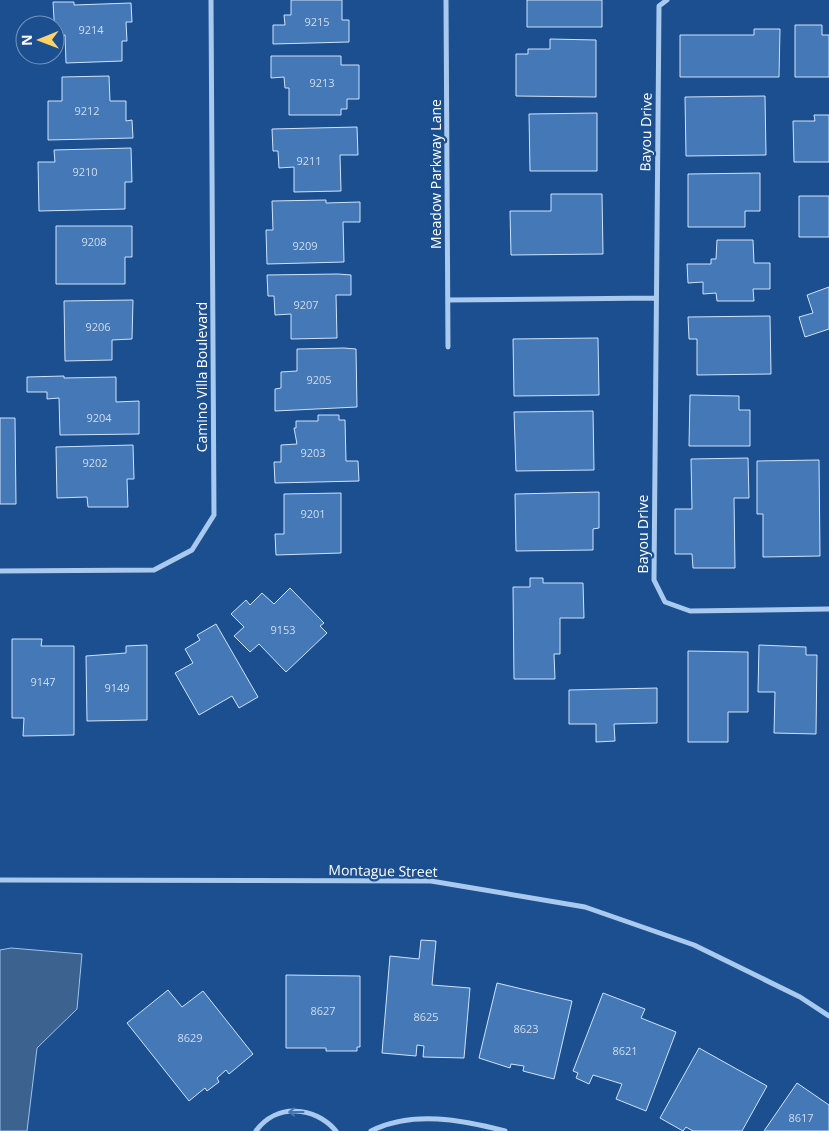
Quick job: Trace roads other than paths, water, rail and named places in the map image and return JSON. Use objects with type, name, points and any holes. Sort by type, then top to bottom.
[{"type":"street","name":"Camino Villa Boulevard","points":[[0,571],[154,570],[192,550],[214,515],[211,0]]},
{"type":"street","name":"Meadow Parkway Lane","points":[[446,0],[448,347]]},
{"type":"street","name":"Bayou Drive","points":[[667,0],[658,6],[654,580],[665,602],[690,611],[829,609]]},
{"type":"street","points":[[448,300],[656,298]]},
{"type":"street","name":"Montague Street","points":[[0,880],[431,881],[585,907],[694,945],[800,996],[829,1016]]},
{"type":"street","points":[[256,1131],[269,1118],[281,1113],[294,1111],[319,1116],[336,1131]]},
{"type":"street","points":[[371,1131],[406,1120],[430,1119],[468,1122],[506,1131]]},
{"type":"water","points":[[11,948],[82,954],[77,1009],[37,1048],[27,1131],[0,1131],[0,950]]}]
